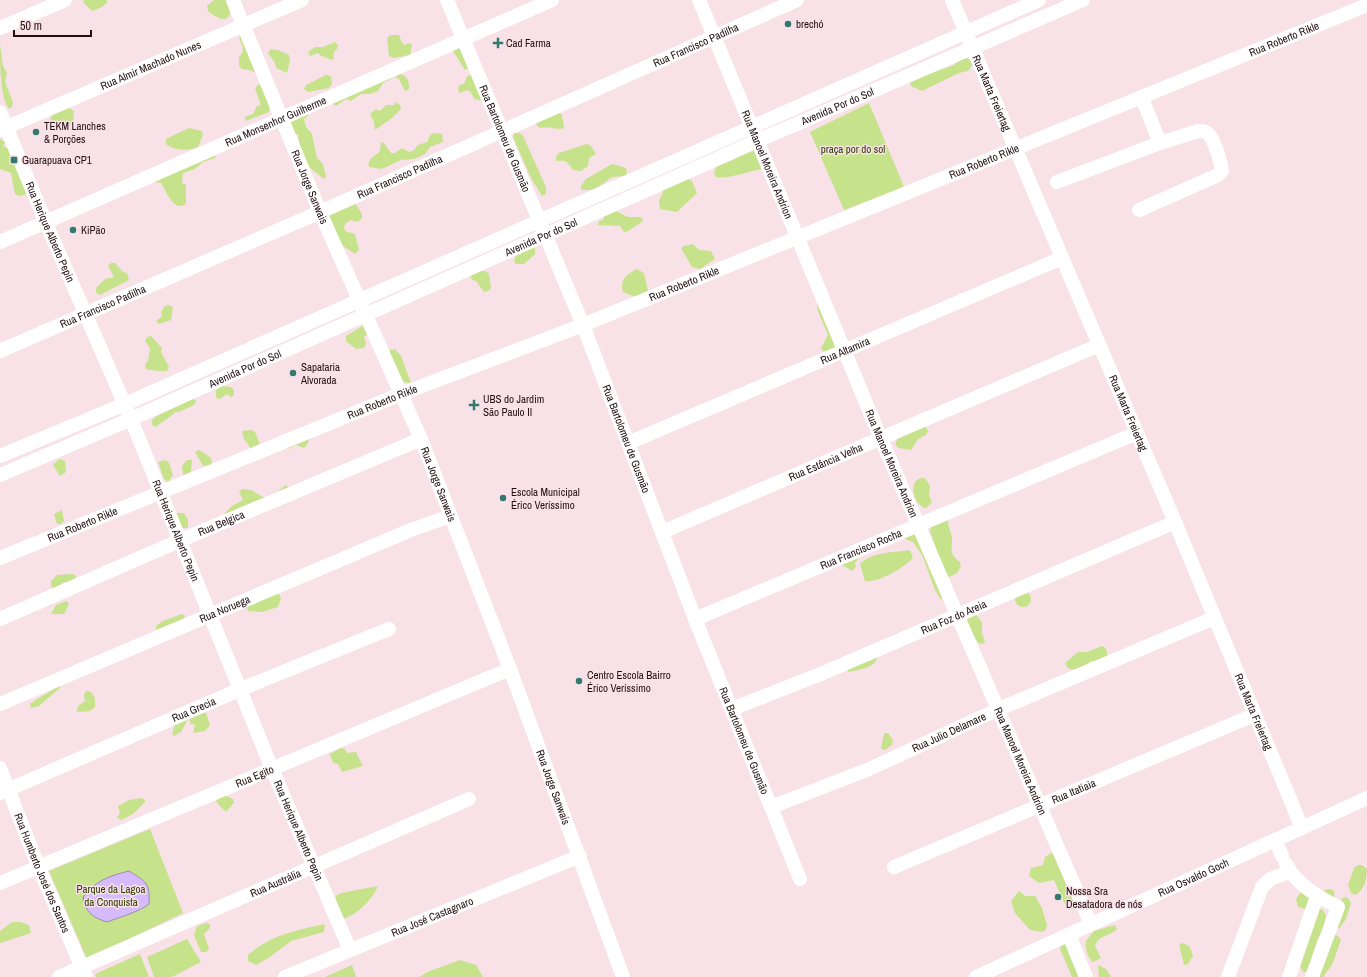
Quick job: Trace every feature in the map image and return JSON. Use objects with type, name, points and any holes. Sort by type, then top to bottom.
[{"type":"street","points":[[0,28],[65,0]]},
{"type":"street","name":"Rua Jorge Sanwais","points":[[233,0],[320,212],[421,440],[580,856],[623,977]]},
{"type":"street","name":"Rua Almir Machado Nunes","points":[[3,129],[302,0]]},
{"type":"street","name":"Rua Bartolomeu de Gusmão","points":[[447,0],[583,325],[695,619],[800,879]]},
{"type":"street","name":"Rua Monsenhor Guilherme","points":[[0,242],[552,0]]},
{"type":"street","name":"Rua Manoel Moreira Andrion","points":[[699,0],[881,439],[1091,924]]},
{"type":"street","name":"Rua Francisco Padilha","points":[[0,351],[320,212],[501,130],[797,0]]},
{"type":"street","name":"Rua Marta Freiertag","points":[[952,0],[1014,149],[1175,522],[1302,828]]},
{"type":"street","name":"Avenida Por do Sol","points":[[0,456],[125,404],[1039,0]]},
{"type":"street","name":"Avenida Por do Sol","points":[[0,475],[131,419],[757,141],[1083,0]]},
{"type":"street","name":"Rua Roberto Rikle","points":[[0,558],[400,394],[583,325],[1367,5]]},
{"type":"street","points":[[1142,98],[1160,144]]},
{"type":"street","name":"Rua Herique Alberto Pepin","points":[[0,112],[3,129],[125,404],[272,768],[350,950]]},
{"type":"street","points":[[1057,182],[1198,131],[1204,131],[1210,136],[1222,165],[1222,171],[1218,175],[1139,210]]},
{"type":"street","name":"Rua Altamira","points":[[628,442],[845,352],[1062,258]]},
{"type":"street","name":"Rua Estância Velha","points":[[662,532],[1099,345]]},
{"type":"street","name":"Rua Francisco Rocha","points":[[695,619],[1137,433]]},
{"type":"street","name":"Rua Belgica","points":[[0,620],[181,540],[421,440]]},
{"type":"street","name":"Rua Noruega","points":[[0,704],[411,530],[450,516]]},
{"type":"street","name":"Rua Foz do Areia","points":[[732,709],[823,673],[1175,522]]},
{"type":"street","name":"Rua Julio Delamare","points":[[771,807],[867,770],[999,709],[1214,618]]},
{"type":"street","name":"Rua Grecia","points":[[4,792],[241,689],[389,629]]},
{"type":"street","name":"Rua Egito","points":[[0,883],[39,868],[272,768],[510,670]]},
{"type":"street","name":"Rua Itatiaia","points":[[894,867],[1254,715]]},
{"type":"street","name":"Rua Humberto José dos Santos","points":[[0,768],[4,792],[84,972]]},
{"type":"street","name":"Rua Osvaldo Goch","points":[[976,977],[1367,798]]},
{"type":"street","name":"Rua Austrália","points":[[58,977],[84,972],[469,799]]},
{"type":"street","points":[[1275,840],[1286,864],[1303,886],[1317,896],[1338,907],[1312,977]]},
{"type":"street","name":"Rua José Castagnaro","points":[[285,977],[580,856]]},
{"type":"street","points":[[1228,977],[1262,887],[1286,864]]},
{"type":"street","points":[[1289,977],[1317,896]]},
{"type":"street","points":[[1069,935],[1086,977]]},
{"type":"green space","points":[[84,0],[107,0],[107,3],[92,11],[83,2]]},
{"type":"green space","points":[[214,0],[228,0],[230,13],[226,19],[218,18],[208,11],[207,6]]},
{"type":"green space","points":[[242,34],[258,70],[254,72],[242,69],[239,66],[239,57],[243,50],[239,38]]},
{"type":"green space","points":[[390,35],[399,35],[402,43],[405,45],[408,43],[412,44],[410,55],[393,58],[389,56],[387,38]]},
{"type":"green space","points":[[335,42],[338,45],[334,52],[333,60],[321,56],[318,53],[310,56],[308,52],[315,47],[323,47]]},
{"type":"green space","points":[[0,44],[3,66],[7,73],[5,82],[13,102],[12,107],[9,109],[6,104],[2,88]]},
{"type":"green space","points":[[462,45],[469,68],[465,70],[451,48]]},
{"type":"green space","points":[[270,49],[278,50],[289,55],[290,61],[287,73],[276,68],[275,63],[268,53]]},
{"type":"green space","points":[[964,57],[971,60],[973,64],[968,71],[959,73],[922,91],[911,86],[910,81],[954,65]]},
{"type":"green space","points":[[398,73],[407,79],[409,89],[405,91],[399,79],[395,77],[383,83],[378,91],[370,94],[361,94],[351,101],[346,99],[336,106],[332,103]]},
{"type":"green space","points":[[473,74],[483,101],[474,99],[471,92],[467,90],[459,93],[458,88],[460,85],[464,84],[467,76]]},
{"type":"green space","points":[[326,75],[331,76],[332,84],[329,88],[308,92],[304,89],[306,85]]},
{"type":"green space","points":[[266,84],[270,104],[269,112],[245,121],[245,117],[253,114],[257,106],[261,105],[255,88],[258,85]]},
{"type":"green space","points":[[396,102],[400,105],[401,109],[392,118],[375,130],[374,122],[370,114],[376,109],[380,111],[386,105],[394,105]]},
{"type":"green space","name":"praça por do sol","points":[[869,103],[904,187],[844,210],[810,132]]},
{"type":"green space","points":[[67,107],[74,111],[73,123],[65,126],[52,126],[50,122],[52,114]]},
{"type":"green space","points":[[307,112],[309,115],[304,119],[306,127],[312,134],[317,158],[323,164],[326,176],[324,179],[310,168],[301,154],[298,135],[295,133],[289,121]]},
{"type":"green space","points":[[559,112],[562,115],[564,128],[541,128],[537,126],[536,121]]},
{"type":"green space","points":[[189,128],[202,131],[203,135],[198,147],[181,150],[166,144],[166,139]]},
{"type":"green space","points":[[514,133],[520,133],[523,136],[546,187],[546,194],[542,196],[531,178],[513,137]]},
{"type":"green space","points":[[431,134],[442,134],[443,142],[430,147],[425,154],[414,159],[401,160],[382,169],[369,167],[370,160],[380,151],[381,142],[384,143],[391,153],[395,153],[402,148],[409,152],[413,151],[418,145],[427,142]]},
{"type":"green space","points":[[0,139],[5,142],[3,146],[11,150],[27,194],[19,196],[15,194],[11,173],[0,169]]},
{"type":"green space","points":[[587,144],[591,146],[596,154],[589,158],[588,166],[581,171],[573,170],[565,161],[556,161],[556,157],[559,153]]},
{"type":"green space","points":[[753,148],[765,169],[721,178],[716,177],[714,173],[717,166],[733,160],[742,152]]},
{"type":"green space","points":[[216,155],[215,158],[203,162],[195,169],[183,173],[182,183],[186,185],[186,204],[181,206],[174,203],[168,196],[161,183],[153,182]]},
{"type":"green space","points":[[612,164],[626,168],[627,173],[625,176],[612,177],[594,190],[581,190],[581,186],[586,179]]},
{"type":"green space","points":[[688,179],[692,181],[697,193],[677,212],[660,209],[659,201],[664,189]]},
{"type":"green space","points":[[355,203],[362,214],[362,218],[358,222],[351,220],[346,223],[344,227],[345,231],[355,234],[359,250],[355,254],[343,246],[324,213]]},
{"type":"green space","points":[[616,211],[628,217],[642,217],[643,221],[624,232],[620,226],[598,225],[599,221],[603,220],[604,216]]},
{"type":"green space","points":[[693,244],[699,250],[711,251],[715,259],[700,269],[692,267],[681,248]]},
{"type":"green space","points":[[535,246],[535,254],[524,264],[516,264],[514,261],[517,253]]},
{"type":"green space","points":[[111,263],[115,263],[123,272],[127,273],[129,280],[100,295],[96,292],[96,288],[105,279],[114,277],[108,266]]},
{"type":"green space","points":[[637,269],[644,273],[648,291],[635,297],[623,292],[622,284],[627,275]]},
{"type":"green space","points":[[477,271],[485,271],[489,274],[491,288],[488,291],[484,292],[476,281],[472,280],[470,276]]},
{"type":"green space","points":[[817,303],[821,303],[836,349],[824,352],[821,348],[828,335],[818,311]]},
{"type":"green space","points":[[169,305],[173,307],[171,320],[159,324],[156,321],[162,316],[161,312],[165,306]]},
{"type":"green space","points":[[364,325],[370,335],[364,336],[366,344],[364,348],[356,349],[346,341],[346,336]]},
{"type":"green space","points":[[151,336],[162,348],[161,352],[169,367],[167,371],[146,369],[145,365],[148,361],[150,348],[145,341],[147,337]]},
{"type":"green space","points":[[395,349],[401,356],[411,383],[403,382],[389,355],[390,350]]},
{"type":"green space","points":[[222,386],[231,387],[234,390],[234,395],[231,397],[227,394],[220,399],[216,398],[216,390]]},
{"type":"green space","points":[[194,398],[196,401],[194,405],[179,412],[175,412],[156,427],[152,425],[152,421],[155,417]]},
{"type":"green space","points":[[921,427],[926,427],[928,431],[926,435],[918,439],[911,450],[899,448],[895,445],[898,437]]},
{"type":"green space","points":[[251,430],[255,432],[260,444],[251,449],[244,439],[242,431]]},
{"type":"green space","points":[[310,437],[304,448],[296,445],[288,449],[285,445]]},
{"type":"green space","points":[[199,450],[210,457],[212,461],[211,465],[203,466],[195,452]]},
{"type":"green space","points":[[59,459],[65,461],[66,472],[60,476],[53,465]]},
{"type":"green space","points":[[166,460],[169,463],[173,475],[168,482],[164,479],[158,462]]},
{"type":"green space","points":[[187,460],[192,460],[191,472],[183,475],[182,466]]},
{"type":"green space","points":[[921,478],[925,478],[930,486],[929,495],[932,502],[926,508],[915,499],[913,489],[914,484]]},
{"type":"green space","points":[[286,485],[290,489],[220,518],[232,506],[243,500],[239,492],[242,489],[251,490],[265,498],[276,493]]},
{"type":"green space","points":[[62,510],[64,521],[61,524],[57,524],[54,514]]},
{"type":"green space","points":[[177,513],[184,513],[188,520],[188,528],[179,528],[174,515]]},
{"type":"green space","points":[[948,520],[952,537],[952,552],[960,562],[961,566],[957,573],[949,577],[945,576],[930,531],[931,527]]},
{"type":"green space","points":[[912,533],[920,537],[943,596],[941,600],[935,590],[922,555],[913,542],[905,539],[903,536]]},
{"type":"green space","points":[[910,550],[913,558],[904,566],[877,580],[865,581],[860,564],[865,560],[884,553]]},
{"type":"green space","points":[[860,557],[855,563],[856,567],[852,571],[842,565]]},
{"type":"green space","points":[[73,574],[76,576],[76,580],[73,583],[64,582],[54,589],[51,586],[51,581],[57,575]]},
{"type":"green space","points":[[278,591],[281,599],[278,607],[262,612],[248,611],[248,603]]},
{"type":"green space","points":[[1023,591],[1030,596],[1031,599],[1026,606],[1023,607],[1016,602],[1015,599],[1020,592]]},
{"type":"green space","points":[[66,601],[69,604],[64,614],[51,614],[56,605]]},
{"type":"green space","points":[[975,613],[982,622],[982,634],[985,641],[983,644],[978,643],[965,620]]},
{"type":"green space","points":[[182,614],[185,616],[183,620],[156,630],[156,626],[163,621]]},
{"type":"green space","points":[[1102,646],[1106,648],[1108,657],[1097,662],[1091,661],[1085,666],[1074,670],[1067,667],[1065,663],[1078,652],[1087,652]]},
{"type":"green space","points":[[877,657],[873,664],[866,668],[849,672],[846,669]]},
{"type":"green space","points":[[59,686],[61,687],[39,706],[31,708],[30,704]]},
{"type":"green space","points":[[86,691],[91,692],[95,698],[95,707],[90,711],[77,712],[78,706],[85,701],[84,695]]},
{"type":"green space","points":[[200,713],[206,713],[210,725],[205,731],[193,733],[195,725],[191,724],[189,719]]},
{"type":"green space","points":[[187,719],[181,732],[174,736],[172,733],[175,725]]},
{"type":"green space","points":[[884,733],[888,733],[893,740],[892,745],[885,750],[881,749]]},
{"type":"green space","points":[[341,748],[345,749],[347,753],[356,752],[363,766],[342,772],[338,764],[333,763],[330,754]]},
{"type":"green space","points":[[224,795],[233,799],[234,803],[226,812],[217,803],[216,799]]},
{"type":"green space","points":[[141,798],[145,800],[145,802],[133,814],[121,820],[117,817],[120,814],[118,806],[129,800]]},
{"type":"green space","name":"Parque da Lagoa da Conquista","points":[[150,829],[183,913],[87,959],[49,871]]},
{"type":"green space","points":[[1053,852],[1077,908],[1069,910],[1066,907],[1054,880],[1039,883],[1029,876],[1031,868],[1043,865],[1045,857]]},
{"type":"green space","points":[[1358,865],[1362,865],[1367,869],[1367,873],[1366,881],[1363,887],[1355,895],[1351,893],[1348,885],[1354,868]]},
{"type":"green space","points":[[378,886],[368,901],[358,911],[342,919],[333,904],[337,895]]},
{"type":"green space","points":[[1330,889],[1334,891],[1335,900],[1306,909],[1298,907],[1296,899],[1301,892],[1318,892]]},
{"type":"green space","points":[[1019,891],[1025,896],[1035,896],[1042,908],[1047,925],[1043,932],[1030,930],[1015,913],[1011,901]]},
{"type":"green space","points":[[1344,897],[1348,898],[1351,903],[1346,919],[1339,929],[1336,926],[1341,900]]},
{"type":"green space","points":[[1322,909],[1326,915],[1323,931],[1318,938],[1307,972],[1303,972],[1299,964],[1318,910]]},
{"type":"green space","points":[[12,922],[20,922],[29,925],[31,933],[0,943],[0,931]]},
{"type":"green space","points":[[206,923],[210,924],[210,928],[204,934],[209,949],[206,952],[201,952],[194,935],[197,926]]},
{"type":"green space","points":[[325,924],[324,932],[291,941],[270,957],[256,965],[248,961],[248,955],[266,942],[284,934]]},
{"type":"green space","points":[[1115,925],[1117,929],[1114,932],[1102,937],[1097,942],[1095,946],[1101,958],[1093,962],[1089,958],[1087,952],[1086,941],[1094,931]]},
{"type":"green space","points":[[1333,935],[1337,935],[1341,940],[1332,965],[1323,977],[1316,977]]},
{"type":"green space","points":[[187,939],[201,962],[172,977],[154,977],[147,957]]},
{"type":"green space","points":[[1065,943],[1082,977],[1072,977],[1060,949],[1061,945]]},
{"type":"green space","points":[[1183,943],[1190,947],[1193,956],[1188,964],[1184,965],[1179,945]]},
{"type":"green space","points":[[140,954],[149,977],[96,977],[95,974]]},
{"type":"green space","points":[[460,960],[476,965],[483,977],[420,977],[427,972]]},
{"type":"green space","points":[[352,965],[356,977],[325,977]]},
{"type":"green space","points":[[1098,965],[1106,969],[1111,977],[1099,977]]},
{"type":"shaded area","points":[[129,871],[146,883],[149,891],[149,904],[135,912],[107,922],[90,914],[83,897],[88,891],[103,880]]},
{"type":"place","name":"brechó","points":[[788,24]]},
{"type":"place","name":"Cad Farma","points":[[498,43]]},
{"type":"place","name":"TEKM Lanches & Porções","points":[[36,132]]},
{"type":"place","name":"Guarapuava CP1","points":[[14,160]]},
{"type":"place","name":"KiPão","points":[[73,230]]},
{"type":"place","name":"Sapataria Alvorada","points":[[293,373]]},
{"type":"place","name":"UBS do Jardim São Paulo II","points":[[474,405]]},
{"type":"place","name":"Escola Municipal Érico Veríssimo","points":[[503,498]]},
{"type":"place","name":"Centro Escola Bairro Érico Veríssimo","points":[[579,681]]},
{"type":"place","name":"Nossa Sra Desatadora de nós","points":[[1058,897]]}]
